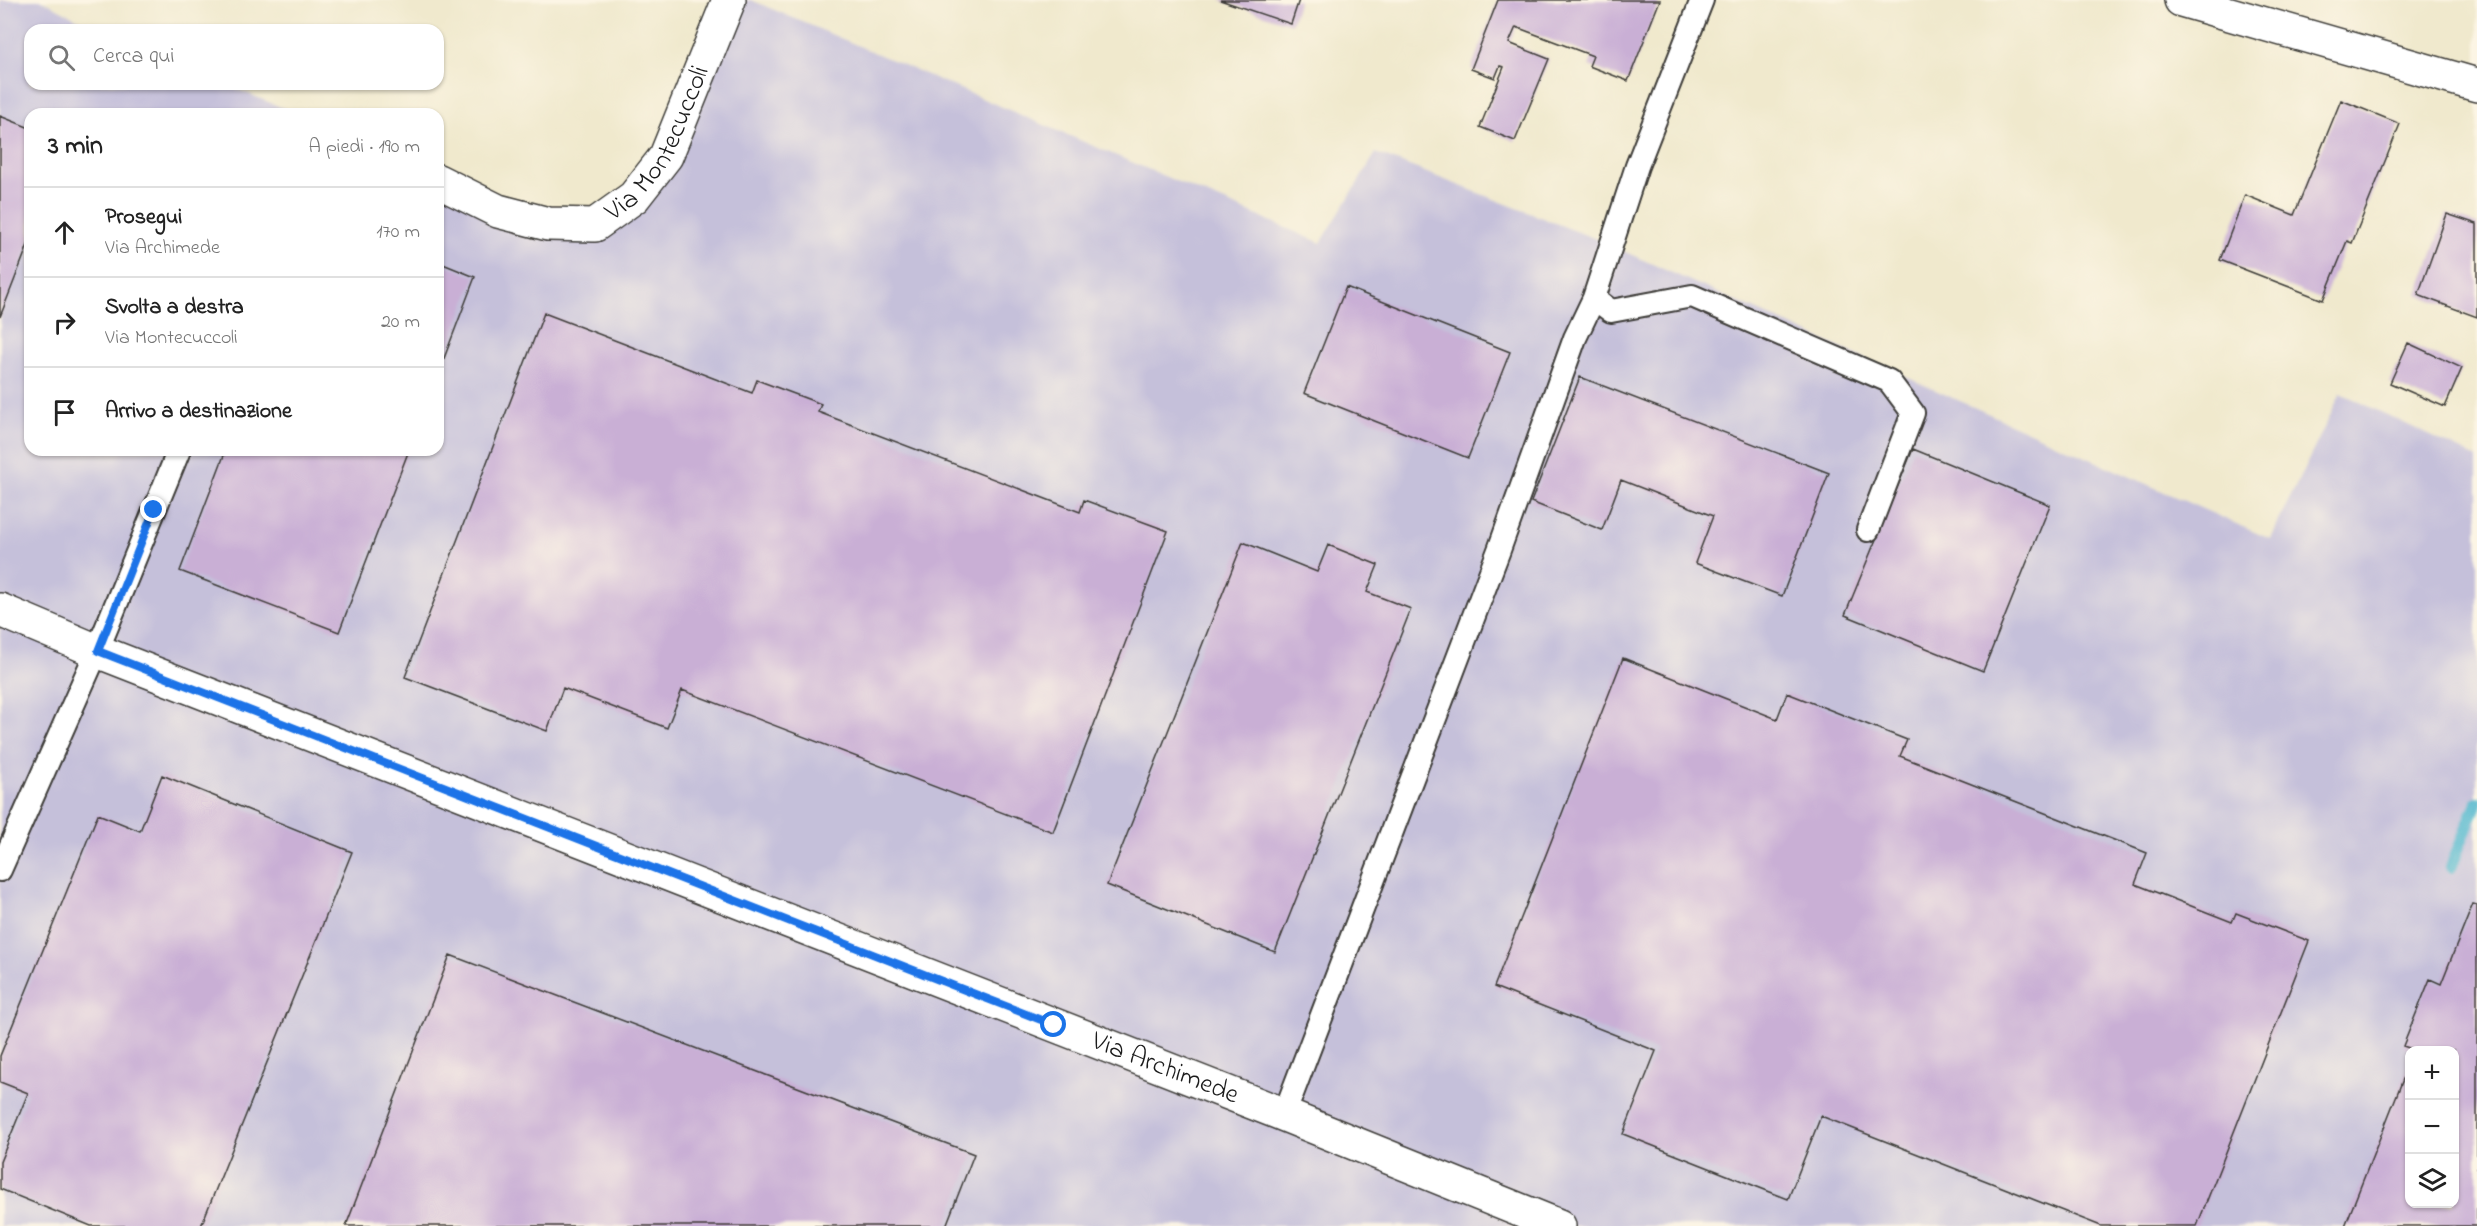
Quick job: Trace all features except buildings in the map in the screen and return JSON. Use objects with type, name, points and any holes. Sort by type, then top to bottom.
[{"type":"street","name":"Via Montecuccoli","points":[[444,184],[498,211],[548,224],[595,225],[634,197],[666,156],[729,0]]},
{"type":"street","points":[[2181,0],[2477,85]]},
{"type":"street","name":"Via Archimede","points":[[0,610],[98,651],[1284,1115],[1559,1226]]},
{"type":"lane","points":[[1284,1115],[1499,550],[1575,338],[1595,296],[1637,166],[1702,0]]},
{"type":"lane","points":[[1595,296],[1594,298],[1611,311],[1692,296],[1889,381],[1913,413],[1868,530]]},
{"type":"lane","points":[[0,870],[98,651],[177,456]]},
{"type":"shaded area","points":[[0,0],[42,0],[88,24],[24,24],[24,90],[239,90],[283,108],[24,108],[24,456],[444,456],[444,175],[512,203],[585,211],[641,202],[724,0],[751,0],[1321,243],[1376,153],[1596,239],[2270,539],[2341,393],[2477,458],[2477,1226],[0,1226]]},
{"type":"waterway","points":[[2451,867],[2477,802]]},
{"type":"route","points":[[154,510],[98,651],[1054,1025]]}]
